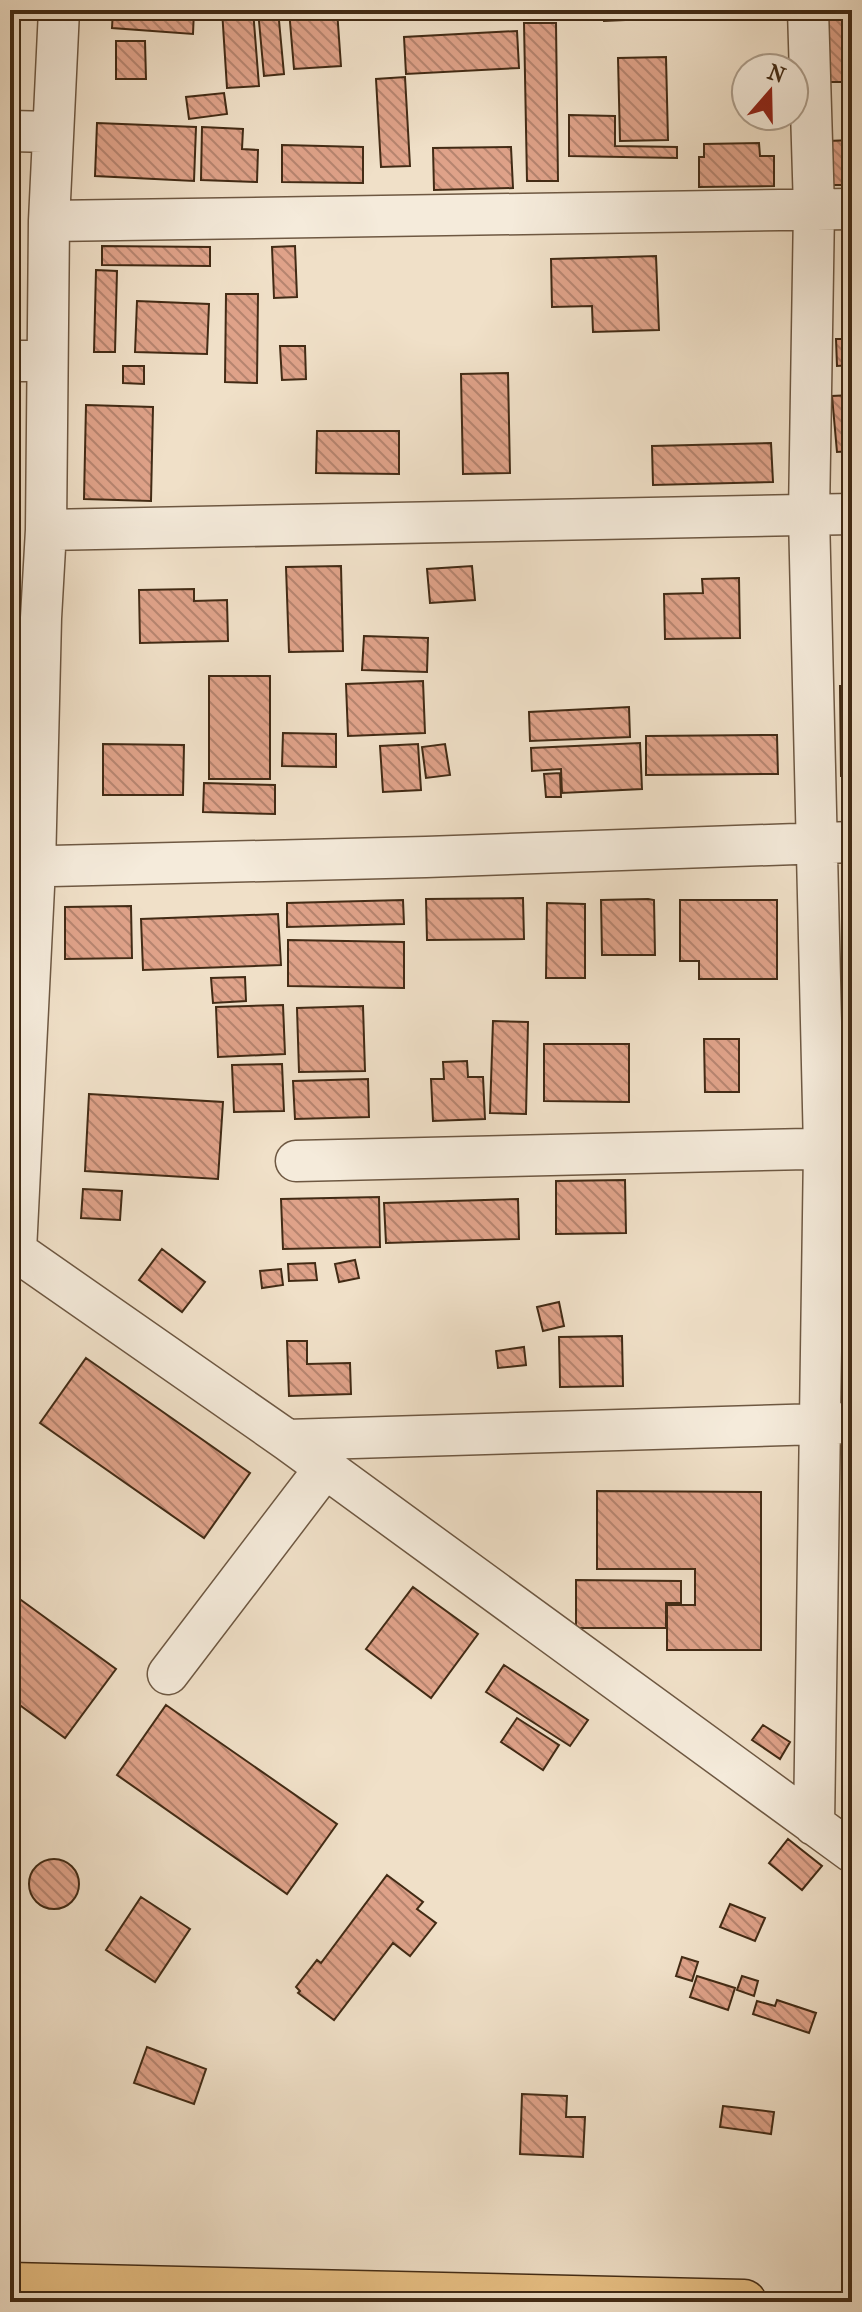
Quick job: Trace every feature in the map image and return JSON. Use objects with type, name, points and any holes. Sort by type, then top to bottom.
[{"type":"main road","points":[[10,2285],[744,2302]]},
{"type":"street","points":[[59,10],[49,221],[29,361],[46,530],[25,619],[13,1249],[287,1440],[852,1852]]},
{"type":"street","points":[[808,10],[833,209],[809,515],[835,842],[838,1149],[835,1423],[814,1825]]},
{"type":"street","points":[[10,131],[53,132]]},
{"type":"street","points":[[49,221],[833,209]]},
{"type":"street","points":[[46,530],[852,514]]},
{"type":"street","points":[[22,867],[426,857],[835,842]]},
{"type":"street","points":[[296,1161],[838,1149]]},
{"type":"street","points":[[287,1440],[835,1423]]},
{"type":"street","points":[[168,1674],[325,1468]]},
{"type":"building","points":[[113,10],[194,10],[193,34],[112,28]]},
{"type":"building","points":[[222,10],[253,10],[259,86],[227,88]]},
{"type":"building","points":[[258,10],[278,10],[284,74],[264,76]]},
{"type":"building","points":[[289,10],[337,10],[341,66],[294,69]]},
{"type":"building","points":[[603,10],[670,10],[670,18],[604,21]]},
{"type":"building","points":[[820,10],[852,10],[852,82],[821,82]]},
{"type":"building","points":[[524,23],[556,23],[558,181],[527,181]]},
{"type":"building","points":[[517,31],[519,68],[406,74],[404,37]]},
{"type":"building","points":[[116,41],[145,41],[146,79],[116,79]]},
{"type":"building","points":[[666,57],[668,140],[620,141],[618,58]]},
{"type":"building","points":[[405,77],[410,166],[381,167],[376,79]]},
{"type":"building","points":[[224,93],[227,114],[189,119],[186,97]]},
{"type":"building","points":[[569,115],[615,116],[615,146],[677,147],[677,158],[569,156]]},
{"type":"building","points":[[97,123],[196,127],[194,181],[95,176]]},
{"type":"building","points":[[202,127],[243,129],[242,149],[258,150],[257,182],[201,180]]},
{"type":"building","points":[[852,140],[852,185],[829,185],[828,141]]},
{"type":"building","points":[[759,143],[760,156],[774,156],[774,186],[699,187],[699,157],[704,157],[704,144]]},
{"type":"building","points":[[282,145],[363,147],[363,183],[282,182]]},
{"type":"building","points":[[511,147],[513,188],[434,190],[433,148]]},
{"type":"building","points":[[102,246],[210,247],[210,266],[102,265]]},
{"type":"building","points":[[295,246],[297,297],[274,298],[272,247]]},
{"type":"building","points":[[656,256],[659,330],[593,332],[592,306],[552,307],[551,259]]},
{"type":"building","points":[[96,270],[117,271],[115,352],[94,352]]},
{"type":"building","points":[[226,294],[258,294],[257,383],[225,382]]},
{"type":"building","points":[[137,301],[209,304],[207,354],[135,352]]},
{"type":"building","points":[[836,339],[852,339],[852,365],[837,366]]},
{"type":"building","points":[[280,346],[305,346],[306,379],[282,380]]},
{"type":"building","points":[[123,366],[144,366],[144,384],[123,383]]},
{"type":"building","points":[[508,373],[510,473],[463,474],[461,374]]},
{"type":"building","points":[[852,395],[852,451],[837,452],[832,396]]},
{"type":"building","points":[[86,405],[153,407],[151,501],[84,499]]},
{"type":"building","points":[[317,431],[399,431],[399,474],[316,473]]},
{"type":"building","points":[[771,443],[773,482],[653,485],[652,446]]},
{"type":"building","points":[[341,566],[343,651],[289,652],[286,567]]},
{"type":"building","points":[[472,566],[475,600],[430,603],[427,569]]},
{"type":"building","points":[[739,578],[740,638],[665,639],[664,594],[703,593],[702,579]]},
{"type":"building","points":[[194,589],[194,601],[227,600],[228,641],[140,643],[139,590]]},
{"type":"building","points":[[364,636],[428,638],[427,672],[362,670]]},
{"type":"building","points":[[209,676],[270,676],[270,779],[209,779]]},
{"type":"building","points":[[423,681],[425,733],[348,736],[346,684]]},
{"type":"building","points":[[840,686],[852,686],[852,776],[841,776]]},
{"type":"building","points":[[629,707],[630,737],[530,741],[529,712]]},
{"type":"building","points":[[283,733],[336,734],[336,767],[282,766]]},
{"type":"building","points":[[777,735],[778,774],[646,775],[646,736]]},
{"type":"building","points":[[640,743],[642,789],[562,793],[561,769],[532,771],[531,748]]},
{"type":"building","points":[[103,744],[184,745],[183,795],[103,795]]},
{"type":"building","points":[[418,744],[421,790],[383,792],[380,746]]},
{"type":"building","points":[[445,744],[450,775],[426,778],[422,747]]},
{"type":"building","points":[[560,773],[561,797],[546,797],[544,774]]},
{"type":"building","points":[[204,783],[275,785],[275,814],[203,812]]},
{"type":"building","points":[[523,898],[524,939],[427,940],[426,899]]},
{"type":"building","points":[[403,900],[404,924],[287,927],[287,903]]},
{"type":"building","points":[[601,900],[654,900],[655,955],[602,955]]},
{"type":"building","points":[[680,900],[777,900],[777,979],[699,979],[699,961],[680,961]]},
{"type":"building","points":[[547,903],[585,904],[585,978],[546,978]]},
{"type":"building","points":[[131,906],[132,958],[65,959],[65,907]]},
{"type":"building","points":[[278,914],[281,965],[143,970],[141,919]]},
{"type":"building","points":[[288,940],[404,942],[404,988],[288,986]]},
{"type":"building","points":[[245,977],[246,1001],[213,1003],[211,978]]},
{"type":"building","points":[[283,1005],[285,1054],[218,1057],[216,1007]]},
{"type":"building","points":[[363,1006],[365,1071],[299,1072],[297,1008]]},
{"type":"building","points":[[493,1021],[528,1022],[526,1114],[490,1113]]},
{"type":"building","points":[[704,1039],[739,1039],[739,1092],[705,1092]]},
{"type":"building","points":[[544,1044],[629,1044],[629,1102],[544,1101]]},
{"type":"building","points":[[467,1061],[468,1077],[483,1077],[485,1119],[433,1121],[431,1079],[444,1079],[443,1062]]},
{"type":"building","points":[[282,1064],[284,1111],[234,1112],[232,1065]]},
{"type":"building","points":[[368,1079],[369,1117],[295,1119],[293,1081]]},
{"type":"building","points":[[89,1094],[223,1102],[218,1179],[85,1171]]},
{"type":"building","points":[[625,1180],[626,1233],[556,1234],[556,1181]]},
{"type":"building","points":[[83,1189],[122,1191],[120,1220],[81,1218]]},
{"type":"building","points":[[379,1197],[380,1247],[283,1249],[281,1199]]},
{"type":"building","points":[[518,1199],[519,1239],[386,1243],[384,1203]]},
{"type":"building","points":[[836,1203],[852,1203],[852,1318],[839,1318]]},
{"type":"building","points":[[162,1249],[205,1282],[182,1312],[139,1280]]},
{"type":"building","points":[[355,1260],[359,1278],[339,1282],[335,1264]]},
{"type":"building","points":[[315,1263],[317,1280],[289,1281],[288,1264]]},
{"type":"building","points":[[281,1269],[283,1285],[262,1288],[260,1271]]},
{"type":"building","points":[[559,1302],[564,1326],[543,1331],[537,1307]]},
{"type":"building","points":[[622,1336],[623,1386],[560,1387],[559,1337]]},
{"type":"building","points":[[287,1341],[307,1341],[307,1364],[350,1363],[351,1394],[289,1396]]},
{"type":"building","points":[[524,1347],[526,1365],[498,1368],[496,1351]]},
{"type":"building","points":[[86,1358],[250,1473],[204,1538],[40,1423]]},
{"type":"building","points":[[597,1491],[761,1492],[761,1650],[667,1650],[667,1605],[695,1605],[695,1569],[597,1569]]},
{"type":"building","points":[[576,1580],[681,1581],[681,1603],[666,1603],[666,1628],[576,1628]]},
{"type":"building","points":[[413,1587],[478,1634],[431,1698],[366,1649]]},
{"type":"building","points":[[10,1592],[116,1669],[65,1738],[10,1698]]},
{"type":"building","points":[[504,1665],[588,1720],[570,1746],[486,1692]]},
{"type":"building","points":[[166,1705],[337,1824],[287,1894],[117,1775]]},
{"type":"building","points":[[517,1718],[559,1745],[543,1770],[501,1742]]},
{"type":"building","points":[[763,1725],[790,1742],[780,1759],[752,1740]]},
{"type":"building","points":[[788,1839],[822,1866],[802,1890],[769,1863]]},
{"type":"building","points":[[54,1859],[72,1866],[79,1884],[72,1902],[54,1909],[36,1902],[29,1884],[36,1866]]},
{"type":"building","points":[[387,1875],[423,1902],[417,1909],[436,1923],[410,1956],[393,1943],[334,2020],[298,1993],[300,1991],[296,1987],[317,1960],[321,1963]]},
{"type":"building","points":[[141,1897],[190,1929],[155,1982],[106,1950]]},
{"type":"building","points":[[730,1904],[765,1918],[755,1941],[720,1927]]},
{"type":"building","points":[[682,1957],[698,1962],[692,1981],[676,1976]]},
{"type":"building","points":[[697,1976],[735,1988],[728,2010],[690,1997]]},
{"type":"building","points":[[742,1976],[758,1981],[754,1996],[737,1990]]},
{"type":"building","points":[[777,2000],[816,2013],[809,2033],[753,2014],[757,2001],[775,2006]]},
{"type":"building","points":[[147,2047],[206,2069],[194,2104],[134,2083]]},
{"type":"building","points":[[522,2094],[567,2096],[566,2117],[585,2117],[583,2157],[520,2154]]},
{"type":"building","points":[[723,2106],[774,2112],[771,2134],[720,2127]]}]
